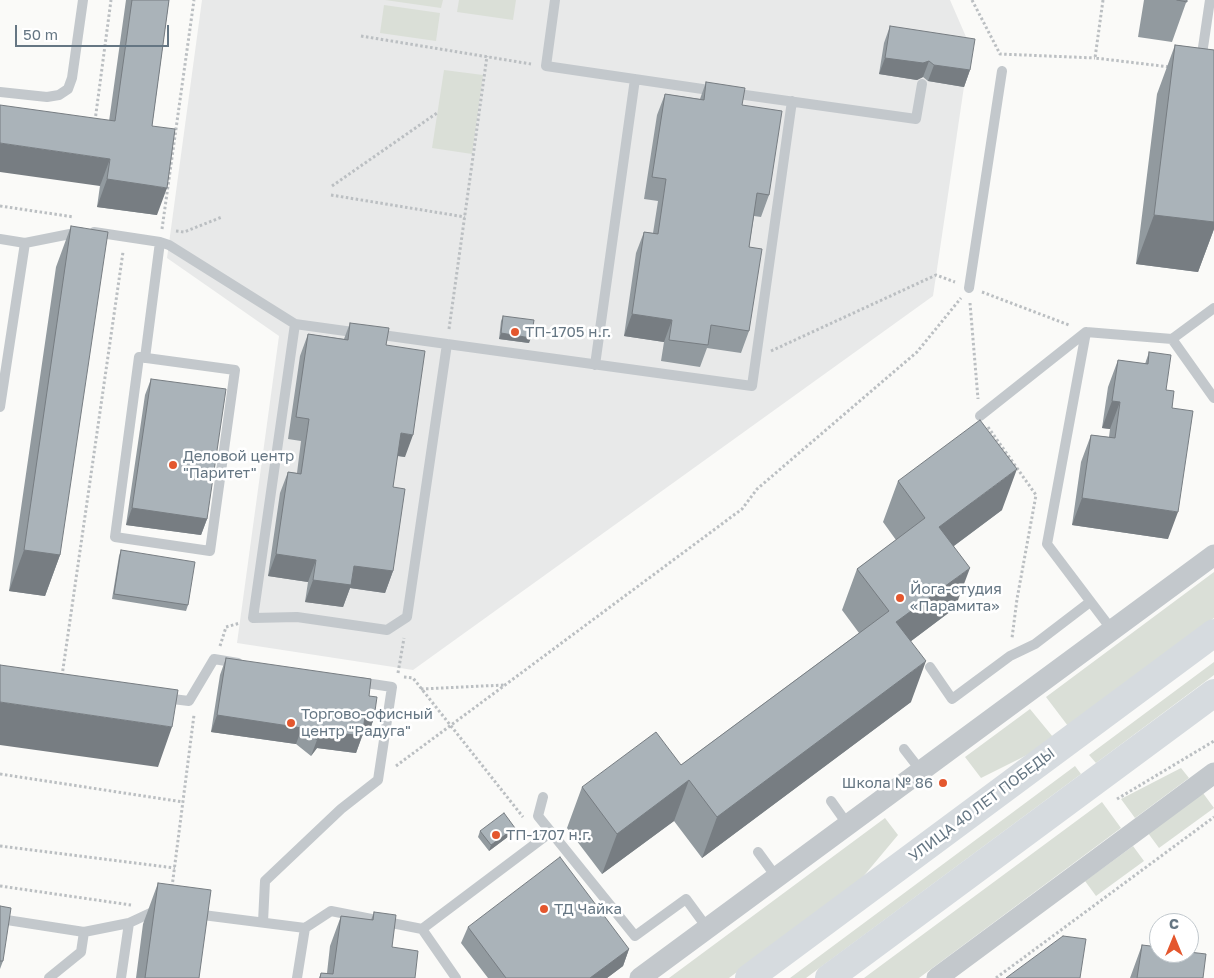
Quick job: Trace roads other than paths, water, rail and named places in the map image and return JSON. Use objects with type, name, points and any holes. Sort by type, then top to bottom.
[{"type":"main road","name":"УЛИЦА 40 ЛЕТ ПОБЕДЫ","points":[[749,978],[1214,633]]},
{"type":"main road","points":[[829,978],[1214,692]]},
{"type":"street","points":[[640,978],[1214,554]]},
{"type":"street","points":[[937,978],[1214,773]]},
{"type":"lane","points":[[0,92],[47,97],[59,95],[68,89],[72,78],[83,0]]},
{"type":"lane","points":[[555,0],[546,66],[916,119],[922,84]]},
{"type":"lane","points":[[1199,71],[1210,0]]},
{"type":"lane","points":[[969,288],[1002,71]]},
{"type":"lane","points":[[595,365],[635,79]]},
{"type":"lane","points":[[0,239],[25,243],[85,231],[160,242],[169,245],[295,324],[752,386],[792,101]]},
{"type":"lane","points":[[144,358],[160,242]]},
{"type":"lane","points":[[0,407],[25,243]]},
{"type":"lane","points":[[980,416],[1086,332],[1172,339],[1214,308]]},
{"type":"lane","points":[[295,324],[253,618],[297,617],[387,630],[407,617],[447,344]]},
{"type":"lane","points":[[1086,332],[1047,544],[1112,630]]},
{"type":"lane","points":[[1172,339],[1214,398]]},
{"type":"lane","points":[[139,357],[144,358],[235,370],[210,551],[115,537],[139,357]]},
{"type":"lane","points":[[930,667],[952,698],[1010,656],[1035,644],[1090,602]]},
{"type":"lane","points":[[150,696],[190,701],[214,660],[248,665]]},
{"type":"lane","points":[[263,922],[265,881],[341,809],[378,780],[392,687],[344,680]]},
{"type":"lane","points":[[904,749],[921,771]]},
{"type":"lane","points":[[543,797],[538,816],[635,936],[686,899],[708,929]]},
{"type":"lane","points":[[831,801],[848,825]]},
{"type":"lane","points":[[422,929],[551,832]]},
{"type":"lane","points":[[758,852],[777,878]]},
{"type":"lane","points":[[0,919],[84,932],[129,924],[164,909]]},
{"type":"lane","points":[[188,913],[305,928],[331,911],[422,929],[456,978]]},
{"type":"lane","points":[[121,978],[129,924]]},
{"type":"lane","points":[[297,978],[305,928]]},
{"type":"lane","points":[[50,978],[81,952],[84,932]]},
{"type":"place","name":"ТП-1705 н.г.","points":[[515,332]]},
{"type":"place","name":"Деловой центр \"Паритет\"","points":[[173,465]]},
{"type":"place","name":"Йога-студия «Парамита»","points":[[900,598]]},
{"type":"place","name":"Торгово-офисный центр \"Радуга\"","points":[[291,723]]},
{"type":"place","name":"Школа № 86","points":[[943,783]]},
{"type":"place","name":"ТП-1707 н.г.","points":[[496,835]]},
{"type":"place","name":"ТД Чайка","points":[[544,909]]}]
